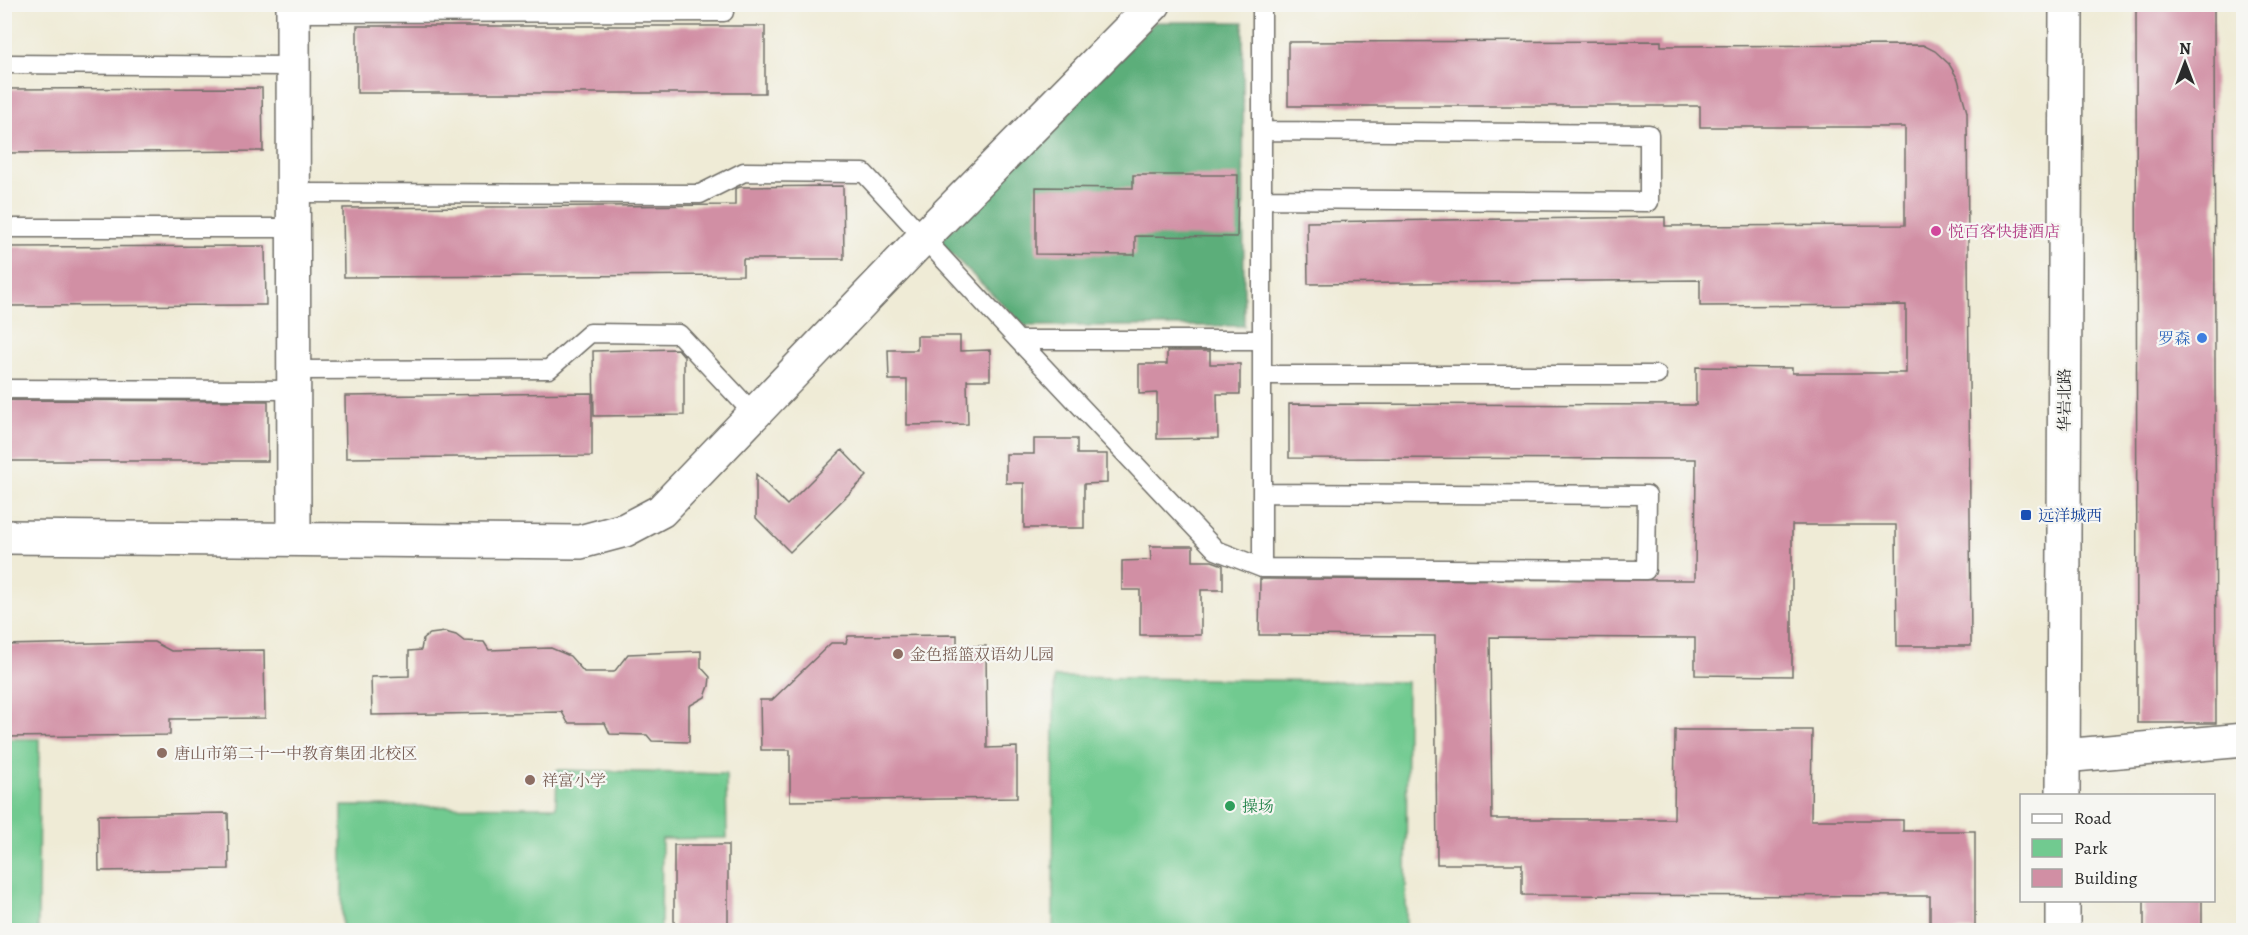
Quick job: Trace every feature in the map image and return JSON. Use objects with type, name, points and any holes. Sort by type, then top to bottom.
[{"type":"street","points":[[4,537],[580,542],[625,530],[661,511],[923,238],[1154,4]]},
{"type":"street","name":"华岩北路","points":[[2063,794],[2066,4]]},
{"type":"street","points":[[293,9],[294,538]]},
{"type":"street","points":[[2063,756],[2244,740]]},
{"type":"street","points":[[2063,902],[2063,930]]},
{"type":"lane","points":[[293,9],[724,12],[724,4]]},
{"type":"lane","points":[[1262,4],[1262,568]]},
{"type":"lane","points":[[4,64],[293,66]]},
{"type":"lane","points":[[1262,131],[1649,134],[1649,202],[1262,199]]},
{"type":"lane","points":[[293,193],[700,194],[744,172],[864,173],[1216,550],[1262,568],[1646,570],[1647,495],[1262,493]]},
{"type":"lane","points":[[4,228],[293,228]]},
{"type":"lane","points":[[4,389],[549,369],[590,333],[679,334],[753,413]]},
{"type":"lane","points":[[1018,340],[1262,340]]},
{"type":"lane","points":[[1262,375],[1657,375]]},
{"type":"green space","points":[[1155,22],[1243,22],[1244,326],[1025,326],[939,242]]},
{"type":"green space","name":"操场","points":[[1054,677],[1407,682],[1406,930],[1053,930]]},
{"type":"green space","points":[[5,739],[39,739],[38,930],[5,930]]},
{"type":"green space","points":[[557,770],[726,774],[727,838],[662,839],[661,930],[342,930],[342,806],[556,807]]},
{"type":"building","points":[[2136,4],[2214,4],[2216,723],[2137,723]]},
{"type":"building","points":[[357,26],[765,26],[765,93],[357,93]]},
{"type":"building","points":[[1661,41],[1661,46],[1923,45],[1935,51],[1949,64],[1958,79],[1967,112],[1971,646],[1897,646],[1896,525],[1792,525],[1792,676],[1695,675],[1695,638],[1490,637],[1492,819],[1674,819],[1675,730],[1812,730],[1811,820],[1903,820],[1903,831],[1975,831],[1975,930],[1930,930],[1930,896],[1522,895],[1522,864],[1437,864],[1435,636],[1259,635],[1260,579],[1695,580],[1696,459],[1289,458],[1289,404],[1696,405],[1696,367],[1792,368],[1792,373],[1906,373],[1906,305],[1700,306],[1700,280],[1308,284],[1307,222],[1665,217],[1665,226],[1905,225],[1905,127],[1700,127],[1700,106],[1288,106],[1288,42]]},
{"type":"building","points":[[262,88],[263,151],[4,153],[4,89]]},
{"type":"building","points":[[1133,175],[1238,175],[1237,237],[1135,236],[1135,255],[1036,254],[1036,187],[1133,188]]},
{"type":"building","points":[[843,186],[844,259],[743,259],[743,275],[344,277],[343,208],[735,205],[735,189],[740,187]]},
{"type":"building","points":[[265,246],[266,305],[4,306],[4,247]]},
{"type":"building","points":[[917,336],[960,336],[960,351],[990,350],[990,380],[967,380],[968,424],[907,425],[907,380],[889,380],[888,350],[917,350]]},
{"type":"building","points":[[678,349],[684,356],[684,415],[594,416],[593,351]]},
{"type":"building","points":[[1167,351],[1210,351],[1210,364],[1240,364],[1240,394],[1217,394],[1218,438],[1157,439],[1157,393],[1139,394],[1139,364],[1167,364]]},
{"type":"building","points":[[592,393],[592,456],[346,458],[345,396]]},
{"type":"building","points":[[4,400],[268,401],[268,461],[4,461]]},
{"type":"building","points":[[1034,439],[1077,439],[1077,454],[1107,454],[1107,483],[1084,484],[1084,528],[1024,528],[1024,483],[1006,483],[1006,454],[1034,454]]},
{"type":"building","points":[[842,450],[867,476],[790,552],[756,518],[756,474],[787,505]]},
{"type":"building","points":[[1150,546],[1193,546],[1193,561],[1212,561],[1223,565],[1223,590],[1201,590],[1201,635],[1140,635],[1140,590],[1122,590],[1122,561],[1151,560]]},
{"type":"building","points":[[445,632],[456,635],[464,641],[484,642],[489,650],[551,648],[570,656],[584,672],[614,672],[628,654],[701,651],[701,667],[710,677],[709,686],[705,697],[689,706],[689,742],[652,741],[647,735],[610,734],[605,723],[568,723],[562,712],[372,715],[371,677],[409,676],[409,651],[421,650],[423,639],[430,634]]},
{"type":"building","points":[[957,635],[957,646],[986,646],[987,748],[1017,747],[1017,798],[790,801],[790,750],[761,750],[760,700],[772,700],[831,643],[846,643],[848,636]]},
{"type":"building","points":[[154,642],[171,651],[264,650],[265,718],[170,719],[170,735],[4,737],[4,645]]},
{"type":"building","points":[[228,813],[229,869],[99,871],[98,815]]},
{"type":"building","points":[[674,845],[728,845],[728,930],[674,930]]},
{"type":"building","points":[[2144,902],[2202,902],[2202,930],[2144,930]]},
{"type":"place","name":"悦百客快捷酒店","points":[[1936,231]]},
{"type":"place","name":"罗森","points":[[2202,338]]},
{"type":"place","name":"远洋城西","points":[[2026,515]]},
{"type":"place","name":"金色摇篮双语幼儿园","points":[[898,654]]},
{"type":"place","name":"唐山市第二十一中教育集团 北校区","points":[[162,753]]},
{"type":"place","name":"祥富小学","points":[[530,780]]},
{"type":"place","name":"操场","points":[[1230,806]]}]
